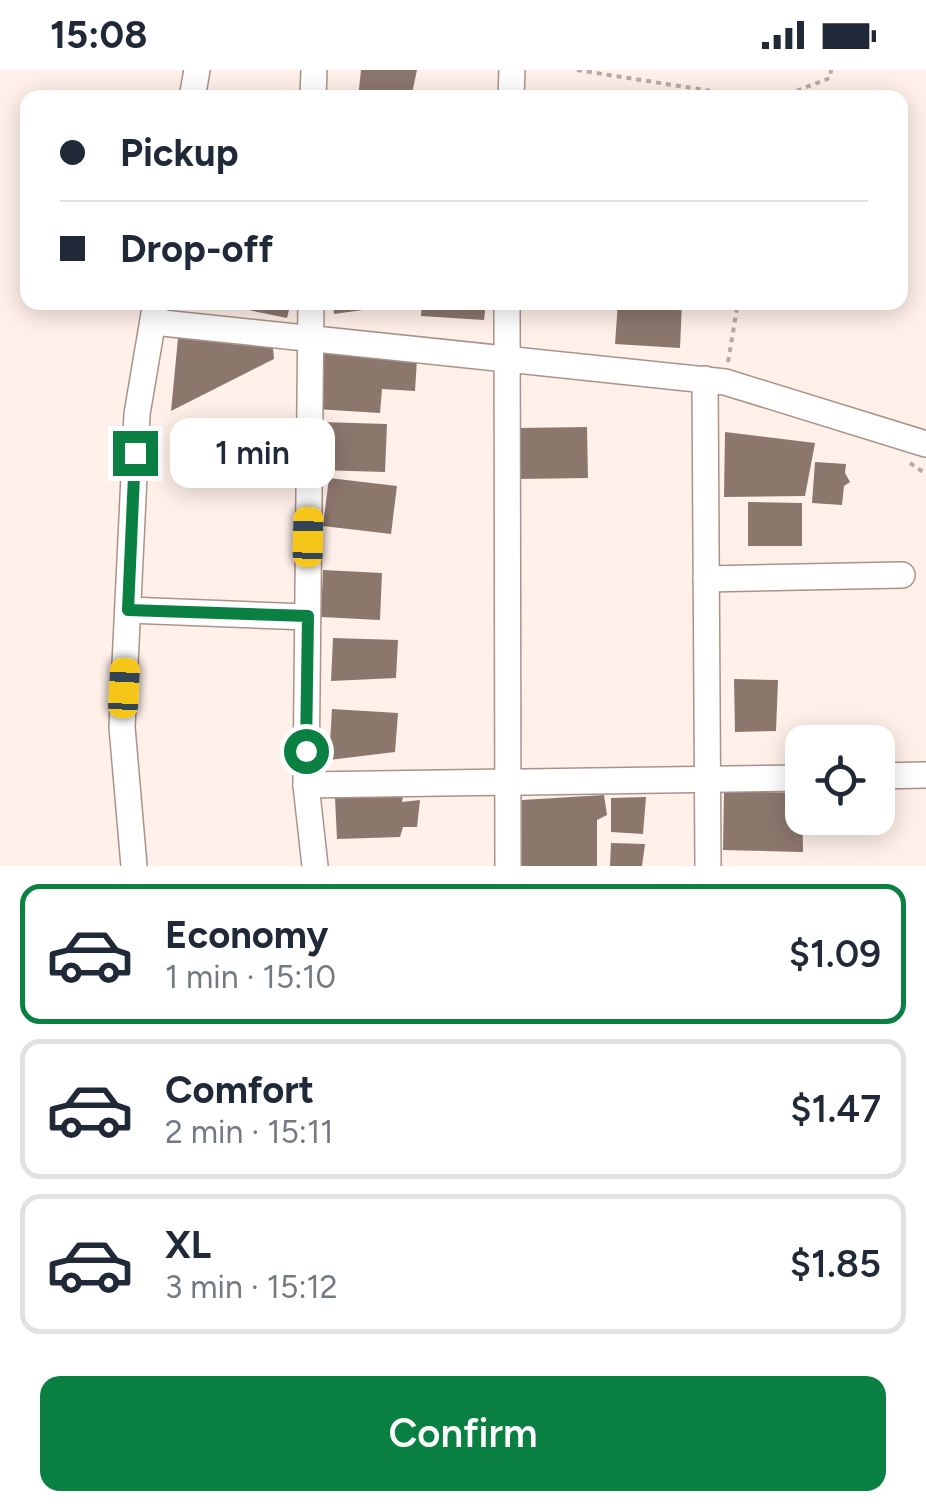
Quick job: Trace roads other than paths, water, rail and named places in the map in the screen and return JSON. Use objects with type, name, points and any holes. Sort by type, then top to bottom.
[{"type":"street","points":[[311,310],[306,785],[315,866]]},
{"type":"street","points":[[507,310],[508,866]]},
{"type":"street","points":[[134,866],[122,726],[137,414],[154,312],[310,338],[715,380],[926,444]]},
{"type":"street","points":[[708,866],[706,580],[715,380]]},
{"type":"street","points":[[706,580],[902,575]]},
{"type":"street","points":[[128,610],[308,616]]},
{"type":"street","points":[[895,776],[926,775]]},
{"type":"street","points":[[306,785],[785,778]]}]
